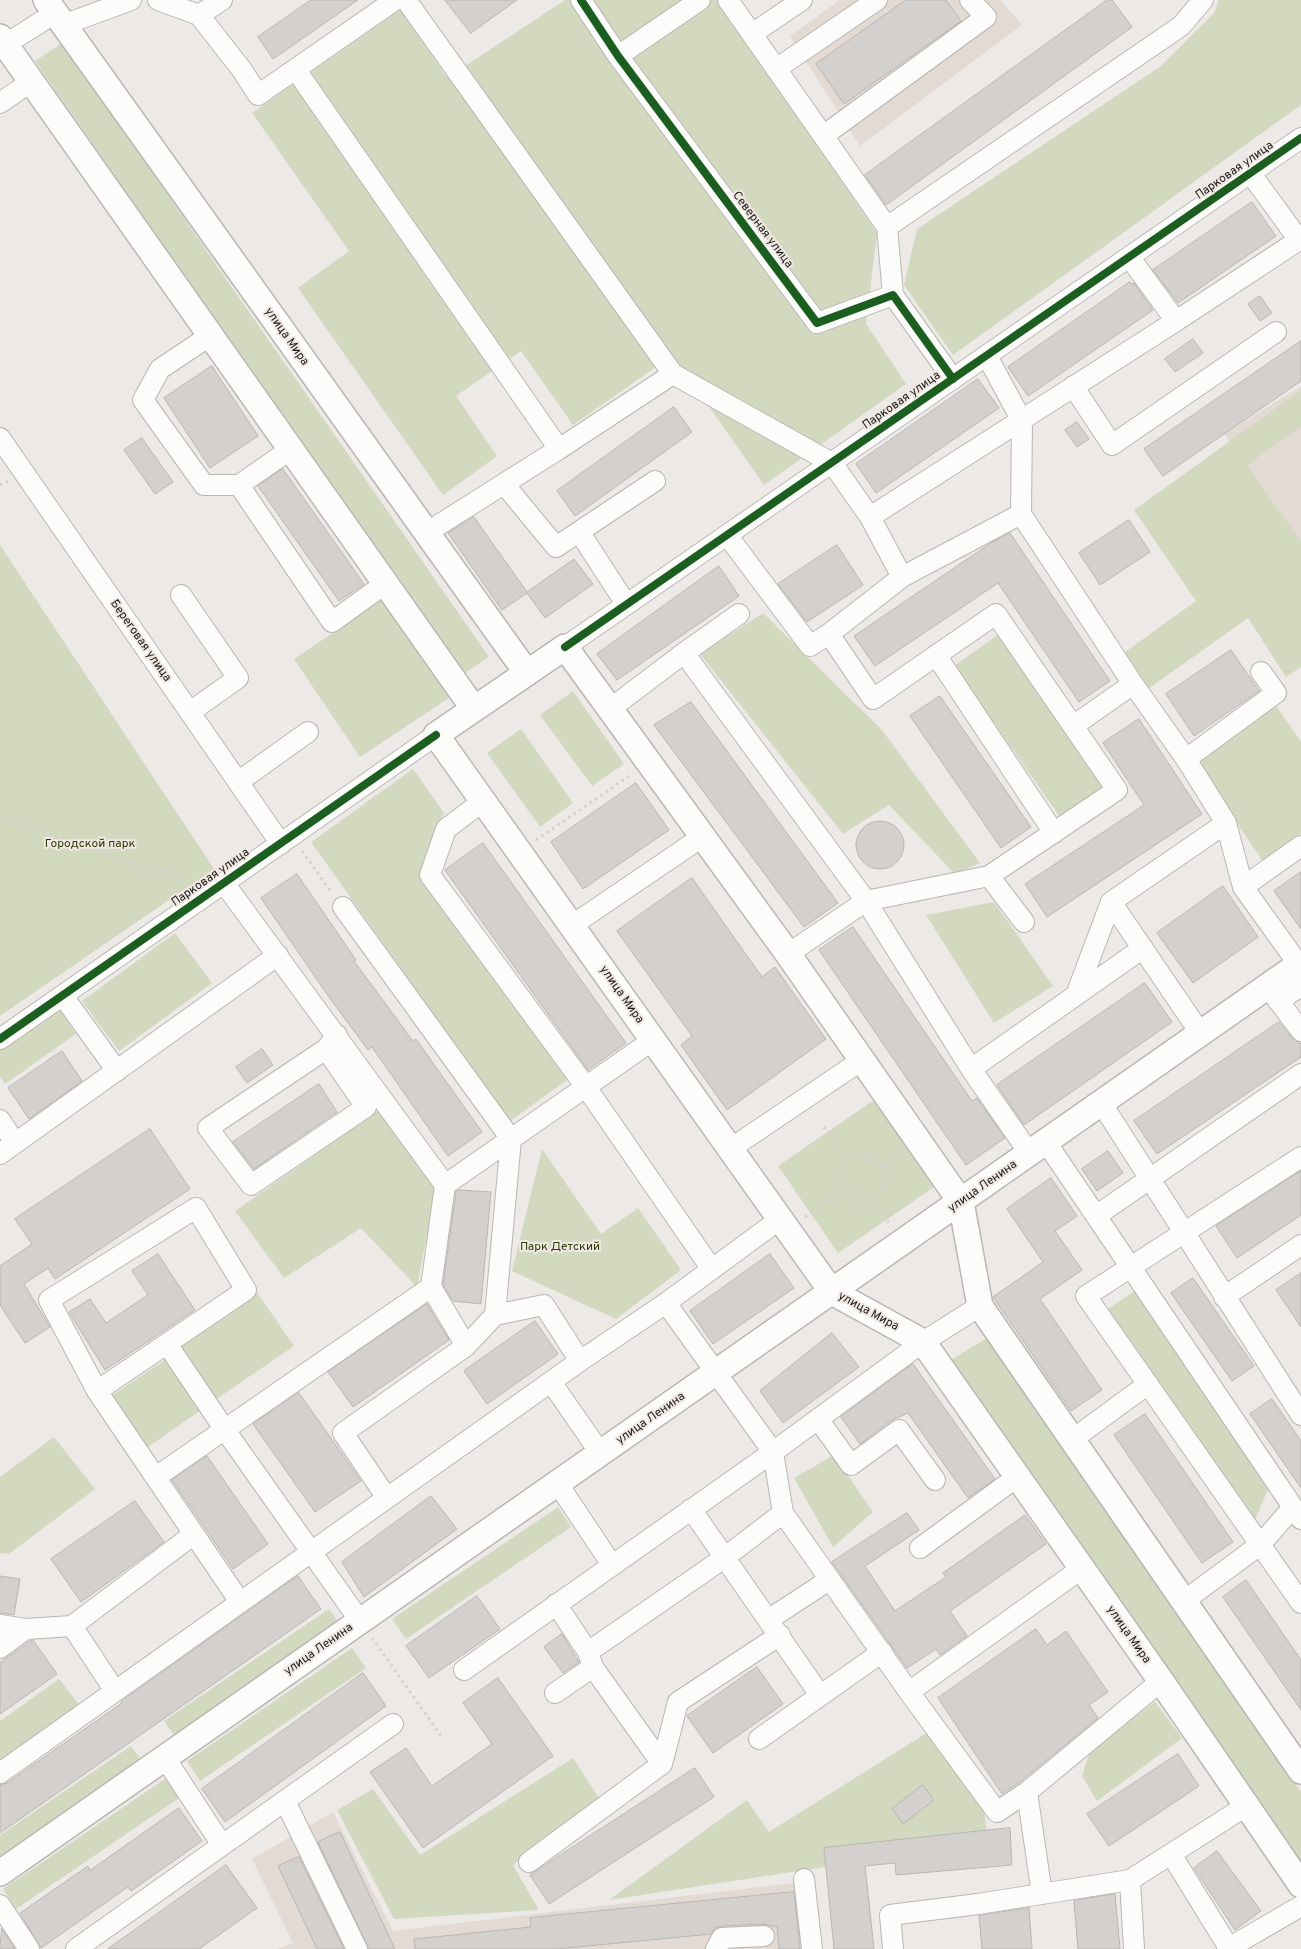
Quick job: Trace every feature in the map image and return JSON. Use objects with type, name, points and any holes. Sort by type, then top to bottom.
[{"type":"main road","name":"улица Мира","points":[[55,13],[527,673]]},
{"type":"main road","points":[[3,40],[474,709]]},
{"type":"main road","points":[[565,646],[702,838],[788,954],[961,1202],[980,1306],[1184,1601],[1297,1756]]},
{"type":"main road","name":"Парковая улица","points":[[436,735],[565,646]]},
{"type":"main road","name":"улица Мира","points":[[436,735],[832,1292],[923,1342],[1301,1885]]},
{"type":"main road","name":"улица Ленина","points":[[0,1873],[1201,1034],[1273,994],[1300,972]]},
{"type":"street","points":[[3,40],[55,13],[131,0]]},
{"type":"street","points":[[158,0],[199,15],[242,70],[258,95],[395,0]]},
{"type":"street","points":[[199,15],[222,0]]},
{"type":"street","points":[[406,0],[673,374],[832,463],[870,517],[902,577]]},
{"type":"street","name":"Северная улица","points":[[581,0],[618,56],[817,323],[893,295]]},
{"type":"street","points":[[618,56],[700,0]]},
{"type":"street","points":[[728,0],[887,227],[893,295],[954,379]]},
{"type":"street","points":[[752,34],[802,0]]},
{"type":"street","points":[[776,69],[877,0]]},
{"type":"street","points":[[823,136],[986,17],[970,0]]},
{"type":"street","points":[[887,227],[1181,26],[1203,0]]},
{"type":"street","points":[[296,70],[559,449]]},
{"type":"street","points":[[0,103],[32,81]]},
{"type":"street","name":"Парковая улица","points":[[565,646],[1130,258],[1301,138]]},
{"type":"street","points":[[870,517],[1022,421],[1300,239],[1251,174]]},
{"type":"street","points":[[1130,258],[1176,321]]},
{"type":"street","points":[[1073,386],[1112,445],[1276,332]]},
{"type":"street","points":[[211,335],[160,370],[143,400],[204,485],[239,485],[291,449]]},
{"type":"street","points":[[987,356],[1022,421],[1021,514],[1133,684],[1186,759],[1226,823],[1243,887],[1300,972]]},
{"type":"street","points":[[426,533],[673,374]]},
{"type":"street","name":"Береговая улица","points":[[0,438],[238,782],[286,840]]},
{"type":"street","points":[[504,484],[556,547],[580,533],[655,480]]},
{"type":"street","points":[[239,485],[332,622],[386,583]]},
{"type":"street","points":[[727,535],[810,646],[829,634],[902,577],[1021,514]]},
{"type":"street","points":[[580,533],[626,604]]},
{"type":"street","points":[[181,595],[238,678],[190,712]]},
{"type":"street","points":[[610,709],[739,614]]},
{"type":"street","points":[[788,954],[866,901],[988,876],[1117,790],[996,614],[873,699],[829,634]]},
{"type":"street","points":[[684,653],[866,901],[971,1069],[1096,1216],[1297,1513],[1261,1544],[1184,1601]]},
{"type":"street","points":[[936,655],[1054,832]]},
{"type":"street","points":[[1186,759],[1276,693],[1261,672]]},
{"type":"street","points":[[1073,726],[1133,684]]},
{"type":"street","points":[[238,782],[308,732]]},
{"type":"street","name":"Парковая улица","points":[[0,1039],[436,735]]},
{"type":"street","points":[[483,801],[446,829],[430,876],[586,1087],[711,1268]]},
{"type":"street","points":[[1076,995],[1111,902],[1226,823]]},
{"type":"street","points":[[571,926],[702,838]]},
{"type":"street","points":[[1243,887],[1301,846]]},
{"type":"street","points":[[988,876],[1024,922]]},
{"type":"street","points":[[218,887],[278,955],[332,1042],[366,1107],[251,1184],[208,1128],[332,1042]]},
{"type":"street","points":[[1111,902],[1201,1034]]},
{"type":"street","points":[[343,907],[511,1138],[495,1315]]},
{"type":"street","points":[[971,1069],[1143,948]]},
{"type":"street","points":[[0,1120],[8,1149],[278,955]]},
{"type":"street","points":[[1273,994],[1301,1030]]},
{"type":"street","points":[[63,996],[117,1071]]},
{"type":"street","points":[[445,1184],[653,1040]]},
{"type":"street","points":[[332,1042],[445,1184],[430,1287],[466,1346]]},
{"type":"street","points":[[730,1149],[862,1060]]},
{"type":"street","points":[[1096,1216],[1301,1074]]},
{"type":"street","points":[[1102,1104],[1301,1415]]},
{"type":"street","points":[[1301,1157],[1086,1296],[1301,1603]]},
{"type":"street","points":[[97,1391],[246,1290],[196,1208],[49,1300],[97,1391],[240,1602]]},
{"type":"street","points":[[0,1773],[550,1382],[666,1302],[711,1268],[784,1223]]},
{"type":"street","points":[[1224,1297],[1301,1245]]},
{"type":"street","points":[[156,1477],[430,1287]]},
{"type":"street","points":[[666,1302],[774,1452],[783,1513],[909,1692],[997,1812],[1027,1792],[1161,1682]]},
{"type":"street","points":[[387,1498],[343,1433],[466,1346],[495,1315],[544,1305],[580,1361]]},
{"type":"street","points":[[464,1670],[774,1452],[923,1342],[980,1306]]},
{"type":"street","points":[[167,1344],[224,1430],[360,1622]]},
{"type":"street","points":[[550,1382],[600,1454]]},
{"type":"street","points":[[1073,1439],[1148,1384]]},
{"type":"street","points":[[818,1419],[851,1465],[899,1430],[935,1480]]},
{"type":"street","points":[[920,1548],[1017,1477]]},
{"type":"street","points":[[558,1484],[612,1565]]},
{"type":"street","points":[[691,1509],[820,1694]]},
{"type":"street","points":[[555,1693],[590,1660],[783,1513]]},
{"type":"street","points":[[0,1625],[26,1630],[72,1626],[194,1534]]},
{"type":"street","points":[[909,1692],[1081,1569]]},
{"type":"street","points":[[529,1862],[662,1764],[678,1702],[774,1627],[829,1580]]},
{"type":"street","points":[[556,1604],[590,1660],[662,1764]]},
{"type":"street","points":[[72,1626],[115,1692]]},
{"type":"street","points":[[0,1648],[26,1630]]},
{"type":"street","points":[[759,1739],[820,1694],[882,1652]]},
{"type":"street","points":[[76,1949],[393,1724]]},
{"type":"street","points":[[165,1758],[222,1846]]},
{"type":"street","points":[[1027,1792],[1042,1894]]},
{"type":"street","points":[[285,1801],[357,1949]]},
{"type":"street","points":[[893,1949],[890,1915],[1130,1880],[1246,1806]]},
{"type":"street","points":[[1171,1854],[1228,1948],[1301,1906]]},
{"type":"street","points":[[804,1879],[812,1949]]},
{"type":"street","points":[[1130,1880],[1134,1949]]},
{"type":"street","points":[[0,1904],[29,1949]]},
{"type":"street","points":[[716,1949],[722,1938],[764,1936]]},
{"type":"path","points":[[519,852],[648,763]]},
{"type":"path","points":[[0,816],[218,887]]},
{"type":"path","points":[[286,840],[343,907]]},
{"type":"path","points":[[824,1127],[846,1160]]},
{"type":"path","points":[[856,1155],[864,1155],[877,1160],[882,1166],[885,1174],[884,1187],[872,1199],[858,1202],[842,1192],[838,1176],[846,1160],[856,1155]]},
{"type":"path","points":[[784,1223],[842,1192]]},
{"type":"path","points":[[872,1199],[902,1243]]},
{"type":"path","points":[[360,1622],[440,1736]]},
{"type":"shaded area","points":[[840,0],[1000,0],[1022,25],[860,146],[790,36]]},
{"type":"shaded area","points":[[1301,386],[1301,544],[1224,434]]},
{"type":"shaded area","points":[[333,1812],[393,1931],[801,1882],[808,1949],[277,1949],[293,1943],[252,1859]]},
{"type":"green space","points":[[565,0],[718,0],[877,233],[866,324],[906,384],[764,485],[673,355],[573,425],[521,351],[456,396],[497,456],[443,495],[298,288],[349,251],[252,113],[400,10],[447,78]]},
{"type":"green space","points":[[1219,0],[1301,0],[1301,105],[953,355],[904,285],[917,229],[1161,66],[1214,13]]},
{"type":"green space","points":[[62,43],[489,657],[462,675],[35,61]]},
{"type":"green space","points":[[1301,390],[1301,427],[1247,465],[1301,542],[1301,667],[1286,677],[1248,618],[1148,689],[1125,652],[1196,601],[1134,510]]},
{"type":"green space","name":"Городской парк","points":[[0,545],[214,869],[0,1016]]},
{"type":"green space","points":[[383,599],[449,698],[360,757],[294,659]]},
{"type":"green space","points":[[763,613],[882,730],[980,863],[955,874],[889,805],[843,834],[700,654]]},
{"type":"green space","points":[[999,634],[1105,786],[1060,817],[954,666]]},
{"type":"green space","points":[[573,691],[624,764],[592,786],[540,715]]},
{"type":"green space","points":[[1275,704],[1301,742],[1301,834],[1262,860],[1194,759]]},
{"type":"green space","points":[[521,729],[573,803],[540,827],[487,753]]},
{"type":"green space","points":[[413,769],[444,813],[422,875],[567,1080],[510,1121],[311,842]]},
{"type":"green space","points":[[994,902],[1053,986],[994,1023],[926,915]]},
{"type":"green space","points":[[175,933],[212,983],[119,1051],[82,1001]]},
{"type":"green space","points":[[59,1009],[76,1034],[5,1084],[0,1076],[0,1050]]},
{"type":"green space","points":[[877,1098],[937,1185],[838,1253],[778,1166]]},
{"type":"green space","points":[[385,1106],[437,1182],[417,1287],[361,1228],[284,1278],[235,1211]]},
{"type":"green space","name":"Парк Детский","points":[[542,1149],[601,1234],[638,1208],[681,1270],[616,1319],[512,1271]]},
{"type":"green space","points":[[256,1291],[294,1346],[212,1402],[175,1346]]},
{"type":"green space","points":[[1135,1291],[1270,1485],[1253,1524],[1105,1311]]},
{"type":"green space","points":[[989,1337],[1301,1792],[1301,1870],[949,1361]]},
{"type":"green space","points":[[169,1357],[204,1408],[145,1449],[110,1397]]},
{"type":"green space","points":[[54,1437],[95,1489],[9,1554],[0,1553],[0,1477]]},
{"type":"green space","points":[[834,1455],[873,1512],[833,1547],[794,1478]]},
{"type":"green space","points":[[558,1507],[571,1527],[406,1639],[392,1619]]},
{"type":"green space","points":[[329,1609],[343,1629],[178,1741],[164,1721]]},
{"type":"green space","points":[[352,1648],[366,1668],[200,1781],[187,1761]]},
{"type":"green space","points":[[59,1679],[79,1705],[0,1762],[0,1721]]},
{"type":"green space","points":[[1155,1702],[1182,1738],[1097,1801],[1082,1776],[1091,1748]]},
{"type":"green space","points":[[928,1732],[983,1802],[988,1842],[609,1900],[747,1800],[769,1832]]},
{"type":"green space","points":[[131,1746],[143,1763],[0,1865],[0,1835]]},
{"type":"green space","points":[[573,1758],[601,1801],[513,1865],[539,1910],[394,1919],[337,1810],[373,1789],[420,1855]]},
{"type":"green space","points":[[168,1777],[182,1796],[16,1909],[3,1889]]},
{"type":"building","points":[[311,0],[358,0],[273,59],[258,37]]},
{"type":"building","points":[[445,0],[517,0],[471,33]]},
{"type":"building","points":[[906,0],[946,0],[961,21],[844,104],[816,64]]},
{"type":"building","points":[[1107,0],[1112,0],[1132,27],[886,205],[865,175]]},
{"type":"building","points":[[1252,202],[1276,236],[1178,303],[1153,270]]},
{"type":"building","points":[[1130,282],[1134,283],[1153,310],[1028,396],[1008,367]]},
{"type":"building","points":[[1260,296],[1272,313],[1260,321],[1248,304]]},
{"type":"building","points":[[1193,339],[1203,353],[1175,372],[1165,359]]},
{"type":"building","points":[[1301,341],[1301,381],[1163,476],[1144,449]]},
{"type":"building","points":[[212,366],[258,436],[210,468],[164,398]]},
{"type":"building","points":[[978,379],[999,408],[876,493],[856,464]]},
{"type":"building","points":[[674,407],[692,432],[575,516],[557,491]]},
{"type":"building","points":[[1077,422],[1089,439],[1077,447],[1065,430]]},
{"type":"building","points":[[142,438],[173,482],[155,494],[124,450]]},
{"type":"building","points":[[283,469],[364,584],[339,601],[258,486]]},
{"type":"building","points":[[474,517],[527,592],[574,559],[593,584],[545,618],[527,593],[502,610],[448,533]]},
{"type":"building","points":[[1129,520],[1150,552],[1100,585],[1079,553]]},
{"type":"building","points":[[1010,533],[1110,681],[1079,702],[998,583],[875,666],[854,636],[991,543]]},
{"type":"building","points":[[837,545],[863,585],[807,622],[778,584]]},
{"type":"building","points":[[719,566],[739,596],[617,680],[597,654]]},
{"type":"building","points":[[1231,650],[1259,691],[1194,736],[1166,694]]},
{"type":"building","points":[[940,696],[1031,827],[1001,848],[910,716]]},
{"type":"building","points":[[691,702],[838,903],[804,927],[654,725]]},
{"type":"building","points":[[1139,719],[1202,814],[1047,917],[1025,884],[1144,805],[1103,743]]},
{"type":"building","points":[[636,783],[669,830],[583,889],[551,842]]},
{"type":"building","points":[[880,821],[889,823],[897,828],[902,836],[904,845],[902,854],[897,862],[889,867],[880,869],[871,867],[863,862],[858,854],[856,845],[858,836],[863,828],[871,823]]},
{"type":"building","points":[[483,843],[626,1043],[588,1070],[445,870]]},
{"type":"building","points":[[1301,872],[1301,929],[1274,891]]},
{"type":"building","points":[[297,874],[356,960],[354,961],[413,1041],[416,1039],[482,1132],[448,1156],[372,1047],[368,1050],[329,997],[261,898]]},
{"type":"building","points":[[692,878],[762,977],[775,967],[826,1039],[727,1110],[681,1045],[692,1036],[617,931]]},
{"type":"building","points":[[1223,886],[1258,937],[1193,983],[1157,933]]},
{"type":"building","points":[[853,927],[972,1101],[977,1098],[1005,1138],[966,1165],[819,950]]},
{"type":"building","points":[[1145,983],[1172,1022],[1024,1125],[997,1085]]},
{"type":"building","points":[[1279,1022],[1292,1038],[1301,1044],[1301,1057],[1157,1154],[1134,1121]]},
{"type":"building","points":[[262,1049],[273,1065],[247,1083],[236,1067]]},
{"type":"building","points":[[62,1051],[82,1081],[29,1119],[8,1088]]},
{"type":"building","points":[[319,1084],[337,1112],[254,1169],[233,1142]]},
{"type":"building","points":[[150,1129],[190,1189],[55,1279],[48,1268],[24,1284],[50,1327],[25,1343],[0,1305],[0,1266],[32,1244],[15,1219]]},
{"type":"building","points":[[1108,1151],[1123,1173],[1097,1191],[1082,1169]]},
{"type":"building","points":[[1301,1171],[1301,1215],[1237,1258],[1216,1226]]},
{"type":"building","points":[[1051,1178],[1077,1216],[1055,1231],[1082,1270],[1040,1299],[1102,1390],[1071,1411],[993,1297],[1043,1262],[1007,1209]]},
{"type":"building","points":[[459,1190],[491,1192],[481,1304],[453,1301],[443,1285],[456,1192]]},
{"type":"building","points":[[158,1254],[195,1310],[105,1370],[69,1312],[90,1299],[106,1323],[148,1295],[132,1271]]},
{"type":"building","points":[[770,1254],[794,1288],[713,1344],[690,1311]]},
{"type":"building","points":[[1301,1273],[1301,1327],[1276,1290]]},
{"type":"building","points":[[1193,1278],[1254,1366],[1232,1381],[1171,1293]]},
{"type":"building","points":[[427,1304],[449,1340],[353,1407],[328,1372]]},
{"type":"building","points":[[535,1321],[558,1354],[487,1404],[464,1371]]},
{"type":"building","points":[[832,1333],[859,1367],[783,1423],[760,1391]]},
{"type":"building","points":[[913,1364],[995,1479],[968,1498],[908,1413],[892,1420],[860,1444],[841,1417]]},
{"type":"building","points":[[299,1393],[361,1481],[315,1512],[253,1424]]},
{"type":"building","points":[[1272,1399],[1301,1441],[1301,1488],[1250,1414]]},
{"type":"building","points":[[1145,1414],[1233,1542],[1202,1563],[1114,1435]]},
{"type":"building","points":[[207,1456],[268,1544],[233,1569],[172,1480]]},
{"type":"building","points":[[431,1496],[457,1529],[364,1597],[342,1562]]},
{"type":"building","points":[[135,1501],[164,1542],[81,1602],[51,1559]]},
{"type":"building","points":[[907,1513],[919,1530],[865,1566],[895,1611],[946,1577],[943,1573],[1025,1515],[1046,1544],[950,1611],[967,1636],[940,1655],[936,1649],[907,1668],[832,1562]]},
{"type":"building","points":[[0,1576],[20,1579],[14,1615],[0,1613]]},
{"type":"building","points":[[298,1576],[321,1609],[0,1833],[0,1785],[7,1783],[122,1703]]},
{"type":"building","points":[[1246,1580],[1301,1660],[1301,1710],[1223,1597]]},
{"type":"building","points":[[477,1596],[500,1629],[429,1678],[406,1646]]},
{"type":"building","points":[[1036,1629],[1047,1645],[1066,1631],[1108,1692],[1089,1705],[1098,1718],[1020,1782],[1002,1794],[938,1698]]},
{"type":"building","points":[[562,1634],[579,1662],[563,1673],[544,1647]]},
{"type":"building","points":[[33,1640],[57,1674],[0,1714],[0,1663]]},
{"type":"building","points":[[757,1667],[783,1704],[713,1753],[687,1716]]},
{"type":"building","points":[[363,1673],[386,1706],[225,1822],[202,1789]]},
{"type":"building","points":[[498,1678],[553,1756],[423,1848],[370,1772],[406,1748],[432,1786],[492,1744],[463,1703]]},
{"type":"building","points":[[1178,1754],[1199,1786],[1109,1846],[1087,1814]]},
{"type":"building","points":[[695,1768],[714,1797],[549,1904],[530,1875]]},
{"type":"building","points":[[923,1785],[934,1800],[903,1824],[892,1809]]},
{"type":"building","points":[[179,1808],[202,1841],[131,1891],[128,1887],[41,1948],[20,1913],[88,1866],[90,1870]]},
{"type":"building","points":[[1010,1828],[1012,1865],[896,1875],[895,1863],[865,1866],[874,1949],[834,1949],[824,1848]]},
{"type":"building","points":[[340,1832],[395,1949],[369,1949],[318,1842]]},
{"type":"building","points":[[1217,1851],[1261,1911],[1235,1930],[1194,1868]]},
{"type":"building","points":[[299,1857],[344,1949],[317,1949],[278,1866]]},
{"type":"building","points":[[226,1865],[257,1908],[199,1949],[108,1949]]},
{"type":"building","points":[[794,1892],[800,1949],[779,1949],[777,1927],[763,1924],[721,1926],[715,1928],[711,1934],[557,1949],[415,1949],[414,1939],[531,1927],[530,1918]]},
{"type":"building","points":[[1115,1894],[1120,1949],[1078,1949],[1074,1901]]},
{"type":"building","points":[[1029,1908],[1032,1949],[982,1949],[979,1916]]},
{"type":"building","points":[[2,1929],[15,1949],[0,1949]]},
{"type":"cycle path","points":[[581,0],[618,56],[817,323],[893,295],[953,379]]},
{"type":"cycle path","points":[[565,647],[1301,138]]},
{"type":"cycle path","points":[[0,1039],[436,735]]}]
